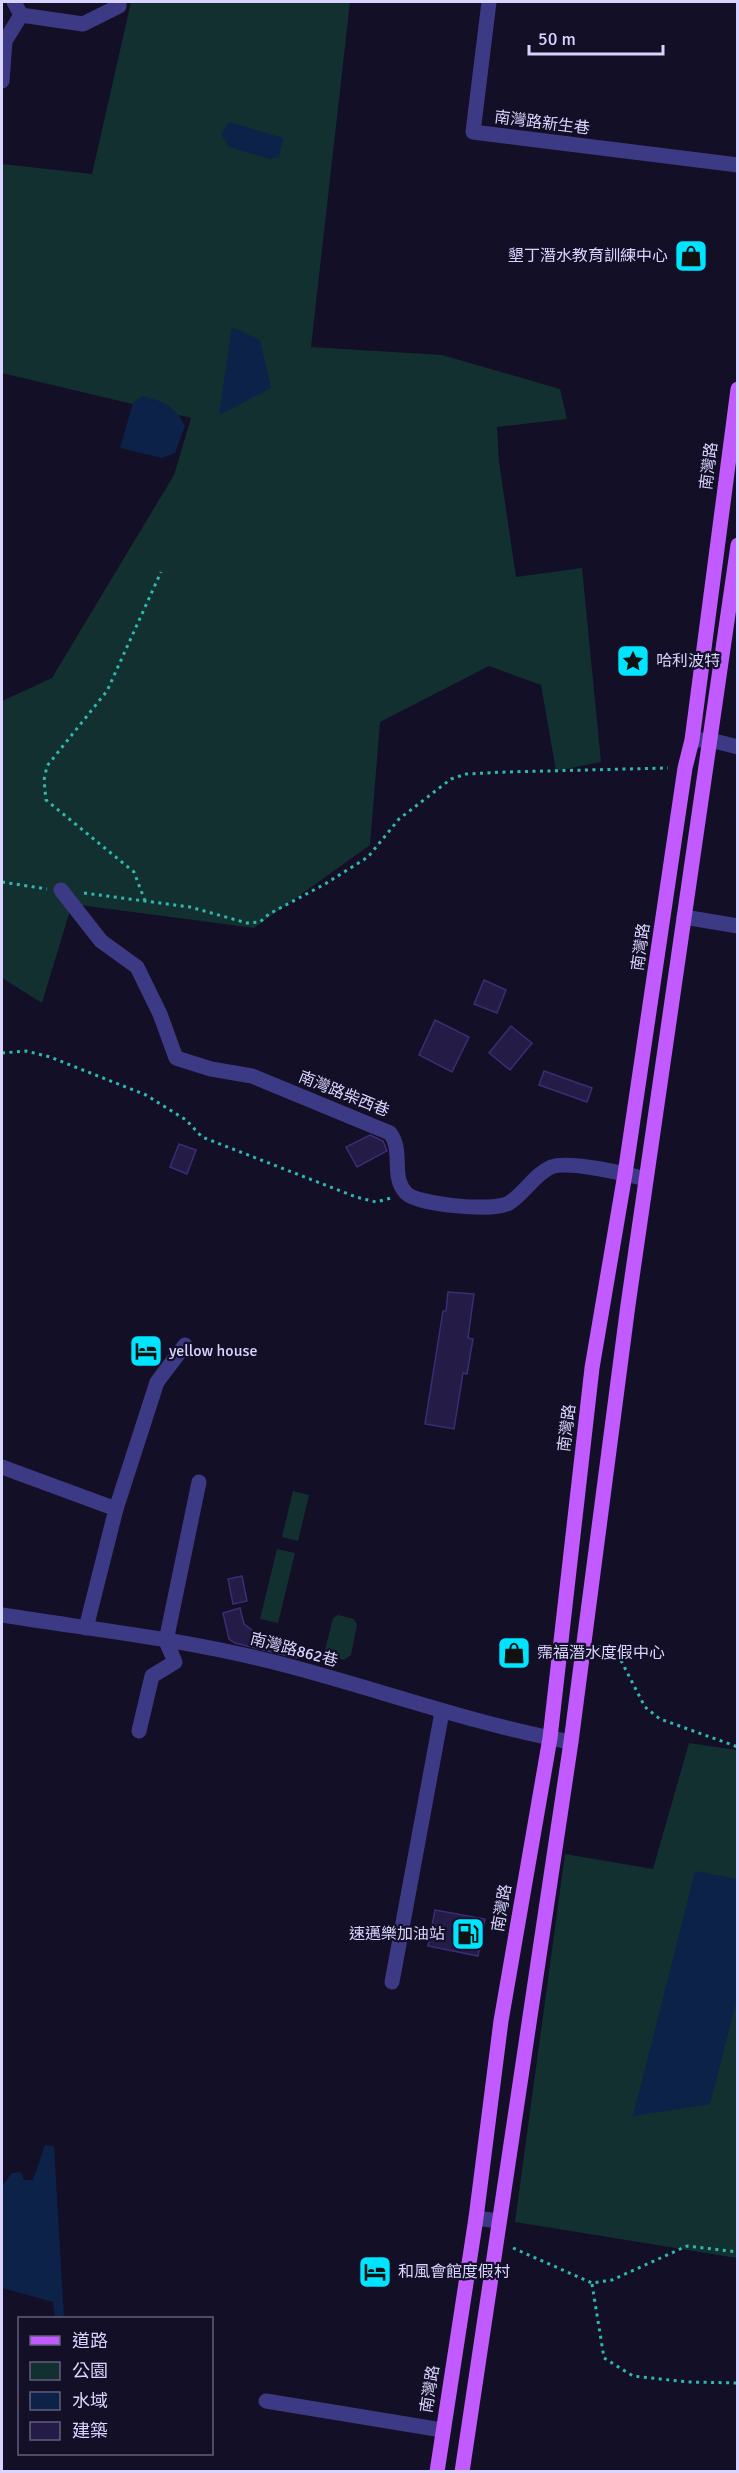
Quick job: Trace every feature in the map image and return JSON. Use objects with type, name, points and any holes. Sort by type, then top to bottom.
[{"type":"main road","name":"南灣路","points":[[438,2472],[442,2430],[476,2218],[501,2021],[550,1738],[592,1368],[625,1174],[685,768],[692,740],[738,389]]},
{"type":"main road","points":[[462,2472],[571,1742],[646,1179],[738,545]]},
{"type":"street","points":[[2,81],[5,41],[18,8],[83,24],[119,6],[119,2]]},
{"type":"street","name":"南灣路新生巷","points":[[489,2],[473,132],[738,165]]},
{"type":"street","points":[[692,740],[710,740],[738,747]]},
{"type":"street","name":"南灣路柴西巷","points":[[61,890],[100,941],[137,967],[160,1014],[176,1058],[211,1070],[252,1076],[390,1133],[397,1142],[398,1178],[407,1193]]},
{"type":"street","points":[[684,917],[738,926]]},
{"type":"street","points":[[407,1193],[423,1201],[489,1208],[508,1204],[551,1167],[567,1165],[646,1179]]},
{"type":"street","points":[[86,1628],[116,1509],[157,1382],[184,1345]]},
{"type":"street","points":[[2,1467],[116,1509]]},
{"type":"street","points":[[139,1731],[152,1676],[175,1662],[166,1641],[199,1482]]},
{"type":"street","name":"南灣路862巷","points":[[2,1615],[229,1651],[285,1665],[442,1712],[571,1742]]},
{"type":"street","points":[[392,1982],[442,1712]]},
{"type":"street","points":[[476,2218],[498,2221]]},
{"type":"street","points":[[266,2401],[442,2430]]},
{"type":"path","points":[[145,901],[134,872],[46,800],[44,780],[47,766],[107,691],[161,572]]},
{"type":"path","points":[[2,882],[190,907],[247,923],[260,922],[268,914],[325,884],[368,857],[399,819],[451,779],[466,774],[505,772],[685,768]]},
{"type":"path","points":[[2,1053],[26,1052],[50,1058],[146,1095],[186,1119],[202,1137],[356,1197],[376,1202],[407,1193]]},
{"type":"path","points":[[584,1645],[615,1649],[645,1707],[660,1719],[738,1747]]},
{"type":"path","points":[[496,2238],[524,2254],[592,2283],[612,2280],[687,2246],[738,2252]]},
{"type":"path","points":[[592,2283],[604,2358],[633,2376],[688,2382],[738,2384]]},
{"type":"green space","points":[[131,2],[350,2],[311,347],[442,355],[560,389],[567,419],[497,427],[499,462],[516,577],[582,568],[601,762],[556,771],[541,685],[489,666],[380,722],[370,845],[254,928],[72,904],[42,1003],[2,978],[2,701],[52,678],[174,475],[191,418],[2,373],[2,164],[92,174]]},
{"type":"green space","points":[[293,1491],[309,1495],[298,1541],[282,1537]]},
{"type":"green space","points":[[277,1549],[295,1553],[278,1623],[260,1619]]},
{"type":"green space","points":[[338,1615],[354,1619],[357,1625],[351,1655],[344,1660],[327,1656],[325,1650],[333,1618]]},
{"type":"green space","points":[[689,1743],[737,1750],[737,2258],[515,2222],[565,1854],[653,1869]]},
{"type":"water","points":[[229,122],[283,138],[279,157],[270,159],[229,147],[221,134]]},
{"type":"water","points":[[232,327],[260,340],[271,388],[219,415]]},
{"type":"water","points":[[142,396],[168,405],[181,419],[185,426],[175,453],[162,458],[120,448],[133,403]]},
{"type":"water","points":[[695,1871],[737,1879],[737,1999],[710,2104],[633,2116]]},
{"type":"water","points":[[45,2145],[54,2146],[64,2317],[55,2317],[53,2302],[2,2288],[2,2186],[12,2173],[21,2172],[24,2180],[33,2180]]},
{"type":"building","points":[[484,980],[506,990],[497,1013],[474,1004]]},
{"type":"building","points":[[435,1020],[469,1037],[452,1072],[419,1055]]},
{"type":"building","points":[[511,1026],[532,1043],[510,1070],[489,1053]]},
{"type":"building","points":[[544,1071],[592,1088],[587,1102],[539,1085]]},
{"type":"building","points":[[370,1135],[383,1141],[387,1151],[357,1167],[346,1147]]},
{"type":"building","points":[[179,1144],[196,1150],[187,1174],[170,1167]]},
{"type":"building","points":[[448,1292],[474,1294],[468,1338],[473,1339],[467,1374],[463,1373],[454,1429],[425,1424]]},
{"type":"building","points":[[242,1576],[247,1601],[233,1604],[228,1579]]},
{"type":"building","points":[[240,1608],[244,1624],[261,1637],[264,1634],[276,1643],[280,1638],[299,1653],[296,1658],[235,1643],[229,1639],[223,1613]]},
{"type":"building","points":[[435,1910],[485,1919],[478,1956],[428,1946]]},
{"type":"place","name":"墾丁潛水教育訓練中心","points":[[691,256]]},
{"type":"place","name":"哈利波特","points":[[633,661]]},
{"type":"place","name":"yellow house","points":[[146,1351]]},
{"type":"place","name":"霈福潛水度假中心","points":[[514,1653]]},
{"type":"place","name":"速邁樂加油站","points":[[468,1934]]},
{"type":"place","name":"和風會館度假村","points":[[375,2272]]}]
